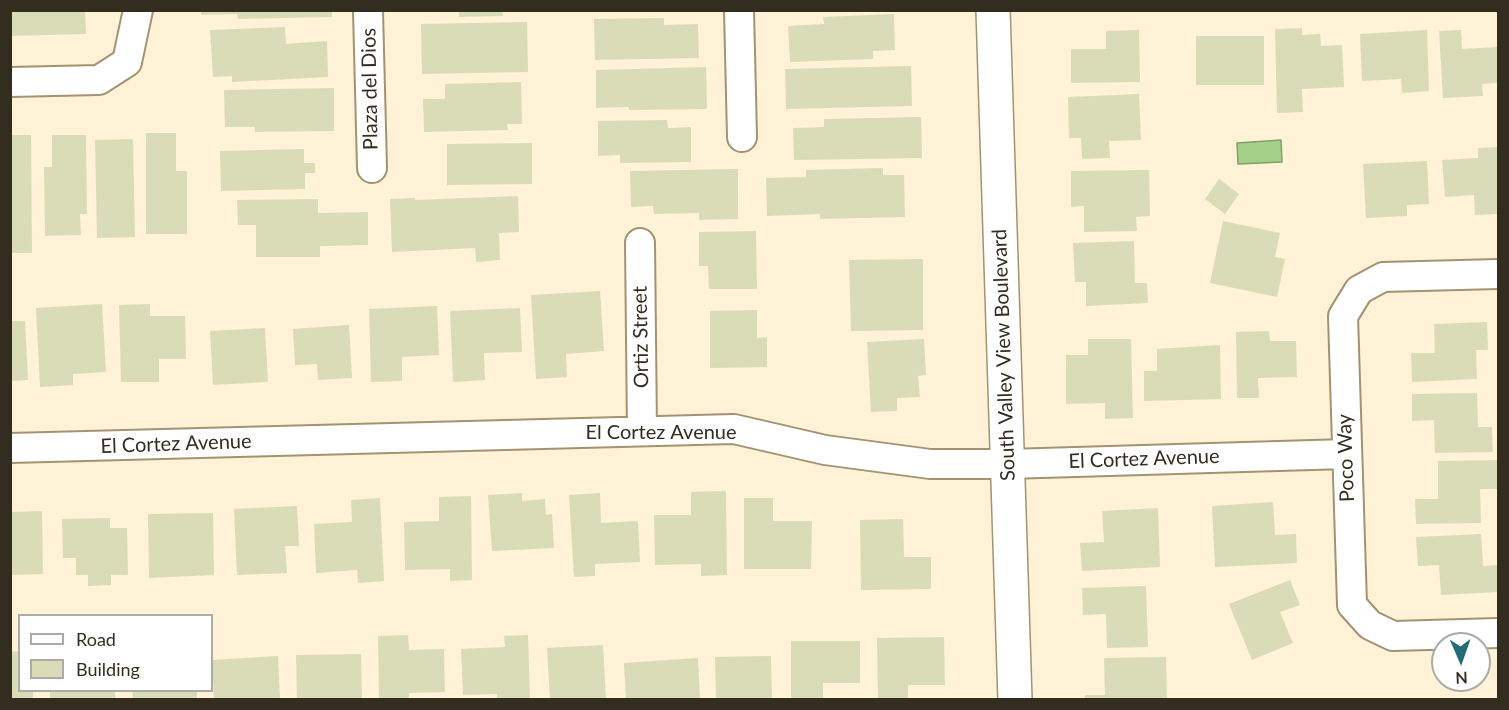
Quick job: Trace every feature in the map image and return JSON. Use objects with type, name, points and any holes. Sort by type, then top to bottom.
[{"type":"main road","name":"South Valley View Boulevard","points":[[993,10],[1015,699]]},
{"type":"street","points":[[10,82],[99,80],[127,62],[138,10]]},
{"type":"street","name":"Plaza del Dios","points":[[368,10],[372,168]]},
{"type":"street","points":[[739,10],[742,136]]},
{"type":"street","name":"Ortiz Street","points":[[640,243],[642,431]]},
{"type":"street","name":"Poco Way","points":[[1498,274],[1383,277],[1359,290],[1343,316],[1352,605],[1370,625],[1393,636],[1498,633]]},
{"type":"street","name":"El Cortez Avenue","points":[[10,448],[734,429],[825,450],[930,464],[1008,464],[1346,454]]},
{"type":"shaded area","points":[[1281,140],[1282,162],[1238,164],[1237,143]]},
{"type":"building","points":[[10,10],[85,10],[86,34],[10,36]]},
{"type":"building","points":[[201,10],[332,10],[332,17],[238,19],[237,14],[201,15]]},
{"type":"building","points":[[459,10],[502,10],[503,16],[459,17]]},
{"type":"building","points":[[894,14],[895,50],[873,51],[873,59],[790,62],[788,26],[824,24],[823,17]]},
{"type":"building","points":[[664,18],[664,25],[698,24],[699,58],[595,60],[594,19]]},
{"type":"building","points":[[527,22],[528,72],[422,74],[421,24]]},
{"type":"building","points":[[285,27],[286,44],[327,41],[328,77],[232,82],[232,76],[213,77],[210,30]]},
{"type":"building","points":[[1302,28],[1302,35],[1320,34],[1321,46],[1342,45],[1344,87],[1302,89],[1303,112],[1277,113],[1275,29]]},
{"type":"building","points":[[1139,30],[1140,82],[1071,83],[1071,49],[1106,49],[1106,31]]},
{"type":"building","points":[[1427,30],[1429,91],[1402,93],[1401,79],[1362,81],[1360,34]]},
{"type":"building","points":[[1461,30],[1462,49],[1498,47],[1498,83],[1482,84],[1483,96],[1443,98],[1439,31]]},
{"type":"building","points":[[1196,36],[1264,36],[1264,85],[1196,85]]},
{"type":"building","points":[[911,66],[912,106],[786,109],[785,69]]},
{"type":"building","points":[[706,67],[707,109],[596,108],[596,70]]},
{"type":"building","points":[[521,82],[522,124],[507,124],[508,130],[424,132],[423,99],[445,99],[445,84]]},
{"type":"building","points":[[334,88],[334,131],[255,132],[255,127],[225,127],[224,90]]},
{"type":"building","points":[[1139,94],[1141,140],[1109,141],[1110,158],[1082,159],[1081,138],[1069,138],[1068,97]]},
{"type":"building","points":[[921,117],[922,158],[794,160],[793,128],[824,127],[824,119]]},
{"type":"building","points":[[667,120],[668,128],[691,127],[691,162],[620,163],[620,155],[598,156],[598,121]]},
{"type":"building","points":[[146,133],[176,133],[176,171],[187,171],[187,234],[146,234]]},
{"type":"building","points":[[10,135],[31,135],[32,253],[10,253]]},
{"type":"building","points":[[52,135],[86,135],[87,214],[80,214],[81,235],[45,236],[44,167],[52,167]]},
{"type":"building","points":[[133,139],[135,237],[97,238],[95,140]]},
{"type":"building","points":[[532,143],[532,184],[447,185],[447,144]]},
{"type":"building","points":[[1498,147],[1498,214],[1475,215],[1474,195],[1445,197],[1442,160],[1478,158],[1478,148]]},
{"type":"building","points":[[304,149],[304,163],[315,163],[315,173],[305,173],[305,189],[221,191],[220,151]]},
{"type":"building","points":[[1427,161],[1429,204],[1407,205],[1407,216],[1366,218],[1363,164]]},
{"type":"building","points":[[883,168],[883,175],[904,175],[905,217],[820,219],[820,214],[767,216],[766,178],[806,177],[806,170]]},
{"type":"building","points":[[738,169],[738,219],[699,220],[699,213],[654,214],[653,206],[631,207],[630,171]]},
{"type":"building","points":[[1149,170],[1150,216],[1136,217],[1137,231],[1084,232],[1084,206],[1071,207],[1071,171]]},
{"type":"building","points":[[1219,179],[1239,194],[1225,214],[1205,199]]},
{"type":"building","points":[[518,196],[519,232],[499,233],[500,260],[476,262],[475,248],[392,252],[390,199]]},
{"type":"building","points":[[318,199],[318,213],[368,212],[368,245],[320,246],[320,257],[256,257],[256,225],[238,225],[237,200]]},
{"type":"building","points":[[1223,221],[1280,233],[1275,257],[1285,259],[1277,297],[1210,283]]},
{"type":"building","points":[[756,231],[757,289],[709,289],[708,266],[699,266],[699,232]]},
{"type":"building","points":[[1134,241],[1135,283],[1147,283],[1148,303],[1086,306],[1086,282],[1075,282],[1073,243]]},
{"type":"building","points":[[923,259],[923,330],[851,331],[849,260]]},
{"type":"building","points":[[600,291],[604,351],[566,354],[567,377],[536,379],[531,295]]},
{"type":"building","points":[[102,304],[106,372],[73,374],[73,385],[40,387],[36,308]]},
{"type":"building","points":[[150,304],[150,316],[185,316],[186,359],[159,359],[159,382],[121,382],[119,305]]},
{"type":"building","points":[[437,306],[439,355],[402,357],[402,381],[371,382],[369,309]]},
{"type":"building","points":[[520,308],[522,352],[484,353],[485,380],[453,382],[450,311]]},
{"type":"building","points":[[757,310],[757,338],[767,337],[767,367],[710,368],[710,311]]},
{"type":"building","points":[[10,321],[25,321],[28,380],[10,381]]},
{"type":"building","points":[[1487,322],[1488,350],[1476,350],[1477,379],[1412,382],[1411,353],[1435,353],[1434,324]]},
{"type":"building","points":[[349,325],[352,378],[318,380],[317,364],[295,365],[293,329]]},
{"type":"building","points":[[265,328],[268,382],[213,385],[210,331]]},
{"type":"building","points":[[1269,331],[1270,341],[1296,341],[1297,377],[1258,378],[1259,398],[1237,398],[1236,332]]},
{"type":"building","points":[[924,339],[926,375],[918,376],[920,397],[897,398],[897,411],[871,412],[867,342]]},
{"type":"building","points":[[1088,339],[1131,339],[1133,418],[1105,419],[1105,403],[1066,404],[1066,355],[1088,355]]},
{"type":"building","points":[[1220,345],[1221,399],[1144,401],[1144,371],[1157,371],[1157,349]]},
{"type":"building","points":[[1477,393],[1478,427],[1492,427],[1493,452],[1435,453],[1434,420],[1412,421],[1412,394]]},
{"type":"building","points":[[1497,460],[1498,489],[1480,489],[1481,523],[1416,524],[1415,499],[1438,499],[1438,461]]},
{"type":"building","points":[[726,491],[727,575],[701,576],[701,564],[655,565],[654,515],[691,515],[691,492]]},
{"type":"building","points":[[522,493],[522,501],[545,499],[546,515],[552,514],[554,548],[492,551],[488,495]]},
{"type":"building","points":[[600,493],[601,523],[638,521],[640,562],[595,564],[595,576],[574,577],[569,495]]},
{"type":"building","points":[[471,496],[472,580],[450,581],[450,569],[405,570],[404,522],[439,521],[439,497]]},
{"type":"building","points":[[380,498],[384,581],[358,583],[357,570],[316,573],[314,524],[352,522],[351,500]]},
{"type":"building","points":[[744,498],[773,498],[773,521],[812,521],[811,569],[744,569]]},
{"type":"building","points":[[1273,502],[1275,535],[1296,534],[1297,563],[1215,567],[1212,506]]},
{"type":"building","points":[[297,506],[299,546],[285,546],[287,573],[237,575],[234,509]]},
{"type":"building","points":[[1158,508],[1160,567],[1082,571],[1080,543],[1104,542],[1102,511]]},
{"type":"building","points":[[42,511],[43,574],[10,575],[10,512]]},
{"type":"building","points":[[213,513],[214,575],[149,578],[148,514]]},
{"type":"building","points":[[110,518],[110,528],[127,528],[128,575],[111,575],[111,585],[88,586],[88,575],[76,575],[76,558],[63,558],[62,519]]},
{"type":"building","points":[[903,519],[904,557],[931,557],[931,589],[861,590],[860,520]]},
{"type":"building","points":[[1481,534],[1483,566],[1498,565],[1498,592],[1441,595],[1439,565],[1418,566],[1416,537]]},
{"type":"building","points":[[1290,580],[1300,605],[1280,612],[1293,643],[1252,660],[1229,604]]},
{"type":"building","points":[[1146,586],[1148,647],[1107,648],[1106,614],[1083,615],[1082,588]]},
{"type":"building","points":[[408,635],[409,650],[444,649],[445,692],[409,693],[409,700],[379,700],[378,636]]},
{"type":"building","points":[[528,635],[530,700],[497,700],[497,694],[463,695],[461,649],[505,647],[504,636]]},
{"type":"building","points":[[944,637],[945,685],[908,685],[908,700],[878,700],[877,638]]},
{"type":"building","points":[[791,641],[860,641],[860,683],[823,683],[823,700],[791,700]]},
{"type":"building","points":[[603,645],[606,700],[550,700],[547,648]]},
{"type":"building","points":[[18,651],[18,692],[33,692],[33,700],[10,700],[11,652]]},
{"type":"building","points":[[361,654],[362,700],[297,700],[296,655]]},
{"type":"building","points":[[278,656],[280,700],[214,700],[213,660]]},
{"type":"building","points":[[771,656],[772,700],[716,700],[715,657]]},
{"type":"building","points":[[1166,657],[1167,700],[1085,700],[1085,695],[1105,695],[1104,658]]},
{"type":"building","points":[[698,658],[700,700],[626,700],[624,663]]},
{"type":"building","points":[[50,692],[115,692],[115,700],[50,700]]},
{"type":"building","points":[[132,692],[197,692],[197,700],[133,700]]}]
